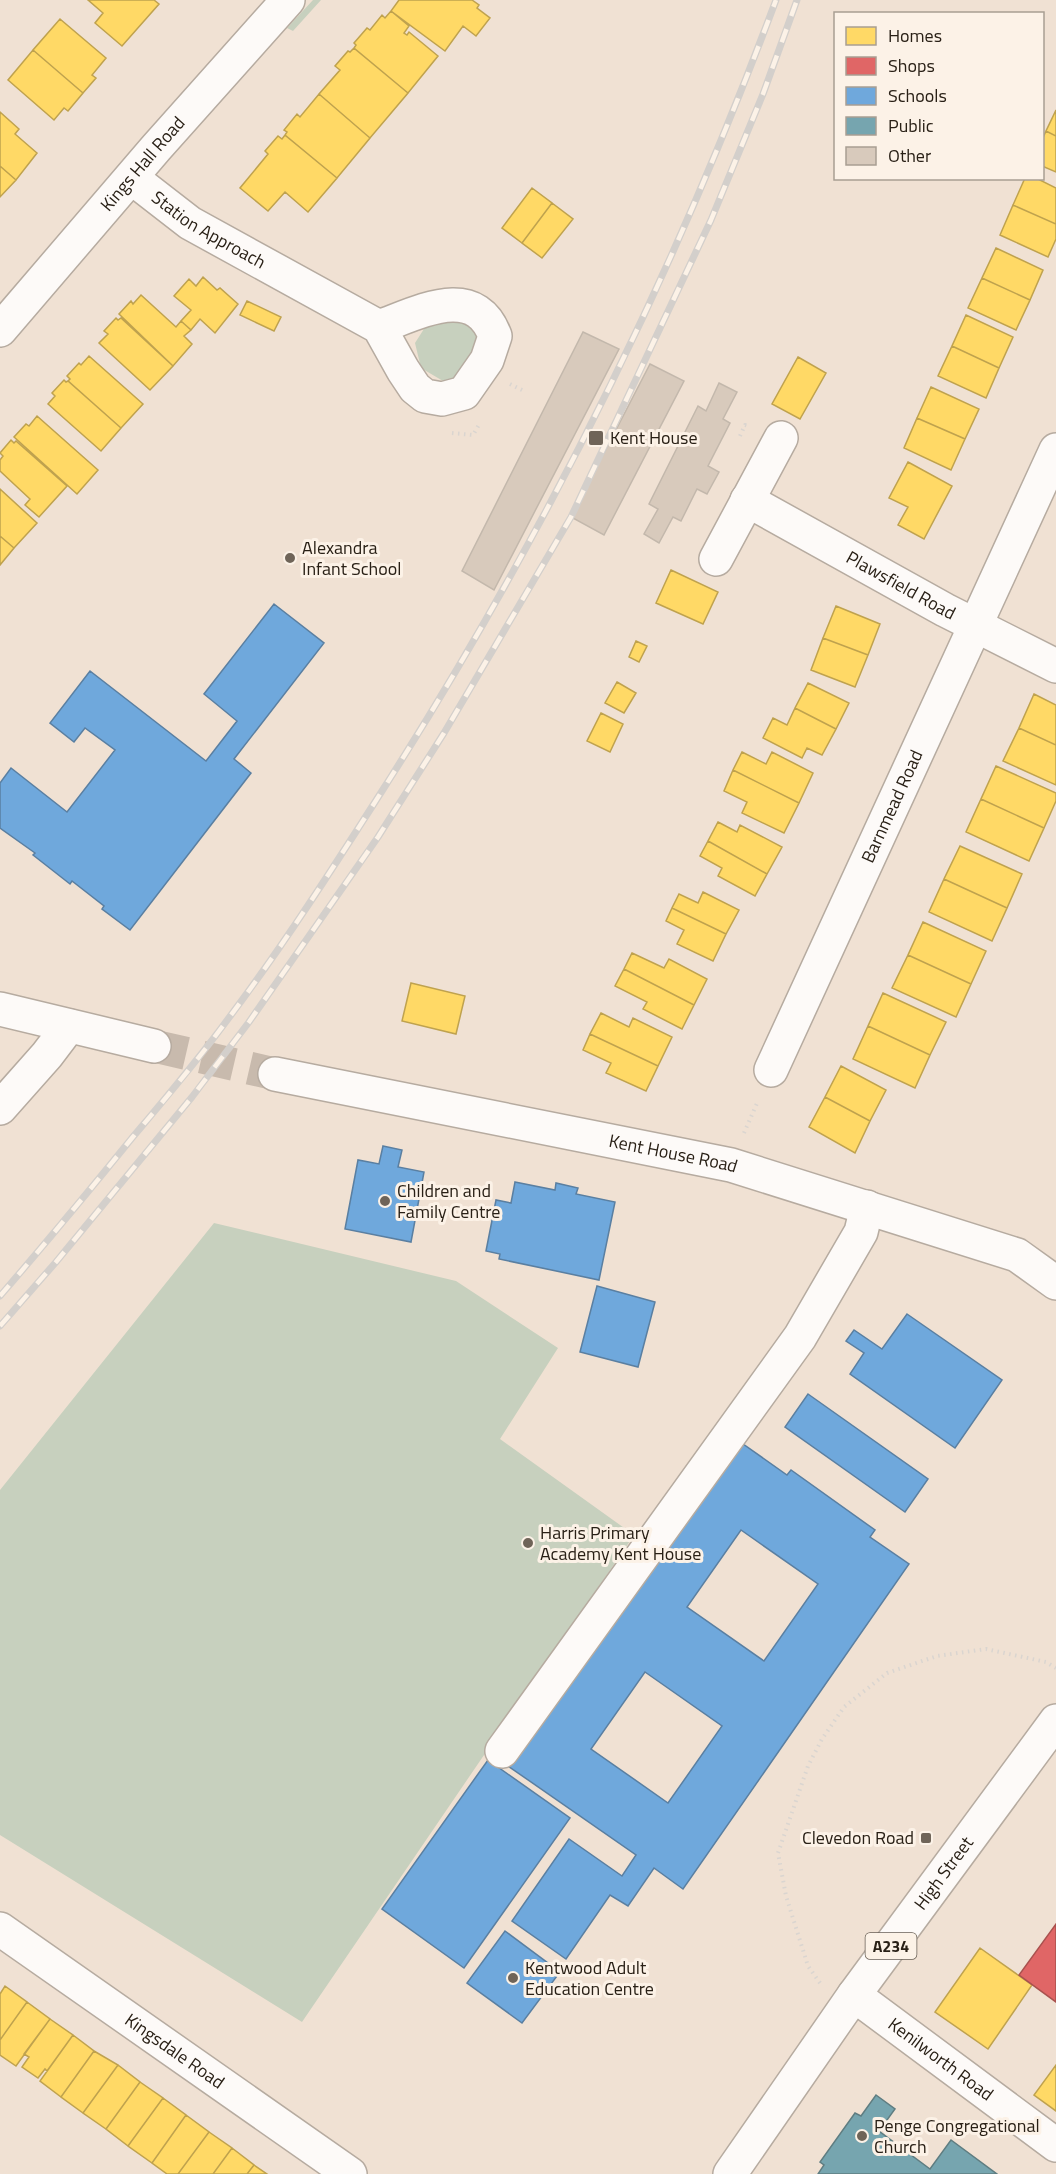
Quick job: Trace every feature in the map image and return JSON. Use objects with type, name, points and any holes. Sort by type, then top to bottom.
[{"type":"street","name":"Kings Hall Road","points":[[0,330],[288,0]]},
{"type":"street","name":"Station Approach","points":[[132,178],[190,223],[379,327]]},
{"type":"street","points":[[716,559],[780,438]]},
{"type":"street","name":"Barnmead Road","points":[[771,1070],[1056,450]]},
{"type":"street","name":"Plawsfield Road","points":[[747,500],[945,610],[1056,666]]},
{"type":"street","points":[[0,1009],[154,1046]]},
{"type":"street","points":[[0,1108],[47,1055],[69,1026]]},
{"type":"street","name":"Kent House Road","points":[[275,1074],[731,1164],[1017,1254],[1056,1283]]},
{"type":"street","points":[[502,1751],[801,1337],[861,1232],[867,1207]]},
{"type":"street","name":"High Street","points":[[730,2174],[851,2001],[1054,1729]]},
{"type":"street","name":"Kingsdale Road","points":[[0,1929],[350,2174]]},
{"type":"street","name":"Kenilworth Road","points":[[851,2001],[1056,2145]]},
{"type":"path","points":[[503,381],[526,392]]},
{"type":"path","points":[[731,1164],[771,1070]]},
{"type":"path","points":[[851,2001],[824,1988],[808,1966],[786,1896],[778,1853],[808,1766],[822,1739],[843,1707],[887,1673],[937,1656],[986,1649],[1046,1662],[1056,1668]]},
{"type":"green space","points":[[313,0],[321,0],[293,31],[287,28]]},
{"type":"green space","points":[[453,315],[475,329],[481,353],[467,375],[443,381],[421,368],[415,343],[429,321]]},
{"type":"green space","points":[[214,1223],[456,1281],[558,1348],[500,1439],[634,1535],[302,2022],[0,1835],[0,1490]]},
{"type":"building: Homes","points":[[88,0],[154,0],[159,4],[122,46],[95,23],[103,13]]},
{"type":"building: Homes","points":[[399,0],[472,0],[479,5],[477,8],[490,18],[476,36],[463,26],[445,51],[391,11]]},
{"type":"building: Homes","points":[[391,11],[409,26],[404,33],[407,35],[409,32],[438,56],[408,93],[354,48],[356,45],[354,43],[367,28],[370,30],[382,15],[385,18]]},
{"type":"building: Homes","points":[[60,19],[106,58],[92,75],[96,78],[83,93],[33,50]]},
{"type":"building: Homes","points":[[354,48],[408,93],[370,138],[319,94],[340,70],[335,66],[348,51]]},
{"type":"building: Homes","points":[[33,50],[83,93],[68,111],[64,108],[54,120],[8,80]]},
{"type":"building: Homes","points":[[319,94],[370,138],[337,178],[285,135],[287,132],[284,130],[297,114],[300,117]]},
{"type":"building: Homes","points":[[1056,110],[1056,136],[1046,131]]},
{"type":"building: Homes","points":[[0,112],[19,129],[15,134],[37,153],[16,180],[0,166]]},
{"type":"building: Homes","points":[[1046,131],[1056,136],[1056,172],[1044,167]]},
{"type":"building: Homes","points":[[285,135],[337,178],[308,212],[285,192],[268,211],[240,188],[268,154],[265,151],[278,136],[282,139]]},
{"type":"building: Homes","points":[[0,166],[16,180],[0,197]]},
{"type":"building: Homes","points":[[1024,180],[1040,180],[1056,188],[1056,224],[1013,205]]},
{"type":"building: Homes","points":[[532,188],[552,203],[522,243],[502,228]]},
{"type":"building: Homes","points":[[552,203],[573,219],[542,258],[522,243]]},
{"type":"building: Homes","points":[[1013,205],[1056,224],[1056,239],[1048,257],[1000,235]]},
{"type":"building: Homes","points":[[996,248],[1043,270],[1030,300],[982,278]]},
{"type":"building: Homes","points":[[203,277],[238,304],[215,333],[200,319],[191,330],[181,321],[191,310],[174,296],[189,279],[196,286]]},
{"type":"building: Homes","points":[[982,278],[1030,300],[1016,330],[968,308]]},
{"type":"building: Homes","points":[[141,295],[176,327],[181,321],[191,330],[184,336],[192,344],[173,366],[119,314],[131,301],[133,304]]},
{"type":"building: Homes","points":[[247,301],[281,317],[274,331],[240,315]]},
{"type":"building: Homes","points":[[966,315],[1013,337],[999,368],[952,346]]},
{"type":"building: Homes","points":[[116,318],[118,320],[121,318],[173,366],[150,390],[99,343],[108,334],[104,331]]},
{"type":"building: Homes","points":[[952,346],[999,368],[986,398],[938,376]]},
{"type":"building: Homes","points":[[89,356],[143,404],[121,428],[68,381],[70,379],[67,376]]},
{"type":"building: Homes","points":[[798,357],[826,373],[800,419],[772,404]]},
{"type":"building: Homes","points":[[64,380],[68,381],[121,428],[101,451],[48,404],[55,396],[52,393]]},
{"type":"building: Homes","points":[[931,387],[979,409],[965,439],[917,418]]},
{"type":"building: Homes","points":[[37,416],[98,470],[77,494],[14,437],[26,424],[29,426]]},
{"type":"building: Homes","points":[[917,418],[965,439],[951,470],[904,448]]},
{"type":"building: Homes","points":[[11,440],[14,443],[16,441],[67,486],[39,517],[25,505],[30,499],[0,471],[0,460],[3,456],[0,453]]},
{"type":"building: Homes","points":[[908,462],[952,486],[924,539],[898,525],[908,507],[889,498]]},
{"type":"building: Homes","points":[[0,489],[37,523],[14,548],[0,536]]},
{"type":"building: Homes","points":[[0,536],[14,548],[0,565]]},
{"type":"building: Homes","points":[[671,570],[718,592],[703,624],[656,603]]},
{"type":"building: Homes","points":[[836,606],[880,624],[868,655],[823,638]]},
{"type":"building: Homes","points":[[823,638],[868,655],[855,687],[811,670]]},
{"type":"building: Homes","points":[[636,641],[647,646],[639,662],[629,657]]},
{"type":"building: Homes","points":[[617,682],[636,693],[624,713],[605,703]]},
{"type":"building: Homes","points":[[808,683],[849,703],[836,729],[795,708]]},
{"type":"building: Homes","points":[[1034,694],[1056,705],[1056,745],[1019,728]]},
{"type":"building: Homes","points":[[795,708],[836,729],[822,755],[807,748],[802,758],[763,738],[773,718],[787,725]]},
{"type":"building: Homes","points":[[601,713],[623,724],[610,752],[587,741]]},
{"type":"building: Homes","points":[[1019,728],[1056,745],[1056,785],[1003,761]]},
{"type":"building: Homes","points":[[742,752],[766,764],[772,752],[813,773],[799,803],[733,770]]},
{"type":"building: Homes","points":[[996,766],[1056,793],[1056,801],[1044,828],[981,799]]},
{"type":"building: Homes","points":[[733,770],[799,803],[784,833],[742,813],[747,802],[724,791]]},
{"type":"building: Homes","points":[[981,799],[1044,828],[1029,861],[966,832]]},
{"type":"building: Homes","points":[[718,822],[737,832],[740,825],[782,847],[767,874],[708,841]]},
{"type":"building: Homes","points":[[708,841],[767,874],[755,896],[718,876],[722,868],[700,856]]},
{"type":"building: Homes","points":[[960,846],[1022,874],[1007,908],[944,879]]},
{"type":"building: Homes","points":[[944,879],[1007,908],[992,941],[929,912]]},
{"type":"building: Homes","points":[[703,892],[739,910],[726,934],[672,908],[679,894],[698,903]]},
{"type":"building: Homes","points":[[672,908],[726,934],[713,961],[677,944],[684,930],[666,921]]},
{"type":"building: Homes","points":[[923,922],[986,951],[971,984],[908,955]]},
{"type":"building: Homes","points":[[632,953],[664,968],[669,959],[707,979],[694,1005],[624,969]]},
{"type":"building: Homes","points":[[908,955],[971,984],[956,1017],[892,988]]},
{"type":"building: Homes","points":[[624,969],[694,1005],[682,1029],[643,1009],[647,1002],[615,986]]},
{"type":"building: Homes","points":[[411,983],[465,996],[456,1034],[402,1021]]},
{"type":"building: Homes","points":[[883,993],[946,1022],[930,1055],[868,1026]]},
{"type":"building: Homes","points":[[601,1013],[629,1027],[633,1018],[672,1037],[658,1066],[590,1034]]},
{"type":"building: Homes","points":[[868,1026],[930,1055],[915,1088],[853,1059]]},
{"type":"building: Homes","points":[[590,1034],[658,1066],[646,1091],[606,1073],[611,1063],[583,1050]]},
{"type":"building: Homes","points":[[841,1066],[886,1090],[870,1121],[825,1097]]},
{"type":"building: Homes","points":[[825,1097],[870,1121],[855,1153],[809,1127]]},
{"type":"building: Homes","points":[[980,1948],[1032,1985],[988,2049],[935,2012]]},
{"type":"building: Homes","points":[[5,1986],[27,2002],[0,2040],[0,1994]]},
{"type":"building: Homes","points":[[27,2002],[50,2019],[16,2066],[0,2055],[0,2040]]},
{"type":"building: Homes","points":[[50,2019],[73,2035],[47,2071],[45,2069],[38,2078],[22,2067],[29,2057],[24,2054]]},
{"type":"building: Homes","points":[[73,2035],[94,2051],[61,2097],[40,2081]]},
{"type":"building: Homes","points":[[94,2051],[118,2065],[83,2113],[61,2097]]},
{"type":"building: Homes","points":[[118,2065],[140,2082],[106,2129],[83,2113]]},
{"type":"building: Homes","points":[[1056,2065],[1056,2111],[1034,2095]]},
{"type":"building: Homes","points":[[140,2082],[163,2098],[128,2146],[106,2129]]},
{"type":"building: Homes","points":[[163,2098],[186,2115],[152,2163],[128,2146]]},
{"type":"building: Homes","points":[[186,2115],[209,2132],[178,2174],[167,2174],[152,2163]]},
{"type":"building: Homes","points":[[209,2132],[232,2148],[213,2174],[178,2174]]},
{"type":"building: Homes","points":[[232,2148],[254,2165],[247,2174],[213,2174]]},
{"type":"building: Homes","points":[[254,2165],[267,2174],[247,2174]]},
{"type":"building: Shops","points":[[1056,1924],[1056,2002],[1019,1975]]},
{"type":"building: Schools","points":[[274,604],[324,643],[234,759],[251,773],[130,930],[102,909],[104,906],[72,881],[70,884],[33,855],[35,853],[0,828],[0,783],[11,768],[67,812],[115,750],[85,728],[74,742],[50,723],[90,671],[206,761],[237,721],[204,694]]},
{"type":"building: Schools","name":"Children and Family Centre","points":[[383,1146],[402,1150],[398,1167],[424,1172],[411,1242],[345,1229],[358,1160],[379,1164]]},
{"type":"building: Schools","points":[[515,1182],[555,1190],[556,1183],[578,1188],[576,1194],[615,1202],[599,1280],[499,1259],[500,1254],[486,1251],[496,1200],[511,1203]]},
{"type":"building: Schools","points":[[597,1286],[655,1302],[638,1367],[580,1352]]},
{"type":"building: Schools","points":[[907,1314],[1002,1380],[955,1448],[850,1374],[864,1353],[846,1341],[854,1330],[882,1349]]},
{"type":"building: Schools","points":[[808,1394],[928,1479],[905,1512],[785,1427]]},
{"type":"building: Schools","points":[[736,1439],[787,1475],[791,1470],[875,1530],[870,1537],[909,1564],[683,1889],[654,1868],[628,1906],[610,1895],[566,1959],[512,1921],[569,1839],[622,1876],[636,1855],[508,1766]],"holes":[[[741,1530],[818,1584],[764,1661],[687,1607]],[[645,1672],[722,1726],[668,1803],[591,1749]]]},
{"type":"building: Schools","points":[[488,1760],[570,1818],[464,1968],[382,1909]]},
{"type":"building: Schools","name":"Kentwood Adult Education Centre","points":[[505,1931],[560,1972],[522,2023],[467,1983]]},
{"type":"building: Public","name":"Penge Congregational Church","points":[[876,2095],[895,2109],[879,2131],[930,2169],[951,2140],[997,2174],[818,2174],[824,2165],[820,2162],[855,2113],[861,2116]]},
{"type":"building: Other","points":[[583,332],[619,349],[494,590],[462,571]]},
{"type":"building: Other","points":[[650,364],[684,381],[604,535],[571,517]]},
{"type":"building: Other","name":"Kent House","points":[[719,383],[737,392],[723,419],[730,423],[708,466],[719,472],[707,494],[697,489],[681,521],[673,517],[659,543],[644,534],[658,509],[649,504],[698,406],[706,411]]},
{"type":"tunnel","points":[[154,1046],[275,1074]]},
{"type":"railway","points":[[0,1296],[217,1034],[326,878],[440,697],[496,601],[600,406],[693,205],[776,0]]},
{"type":"railway","points":[[0,1326],[192,1097],[249,1022],[378,837],[444,733],[571,517],[711,220],[763,94],[797,0]]},
{"type":"place","name":"Kent House","points":[[596,438]]},
{"type":"place","name":"Alexandra Infant School","points":[[290,558]]},
{"type":"place","name":"Children and Family Centre","points":[[385,1201]]},
{"type":"place","name":"Harris Primary Academy Kent House","points":[[528,1543]]},
{"type":"place","name":"Clevedon Road","points":[[926,1838]]},
{"type":"place","name":"Kentwood Adult Education Centre","points":[[513,1978]]},
{"type":"place","name":"Penge Congregational Church","points":[[862,2136]]}]
